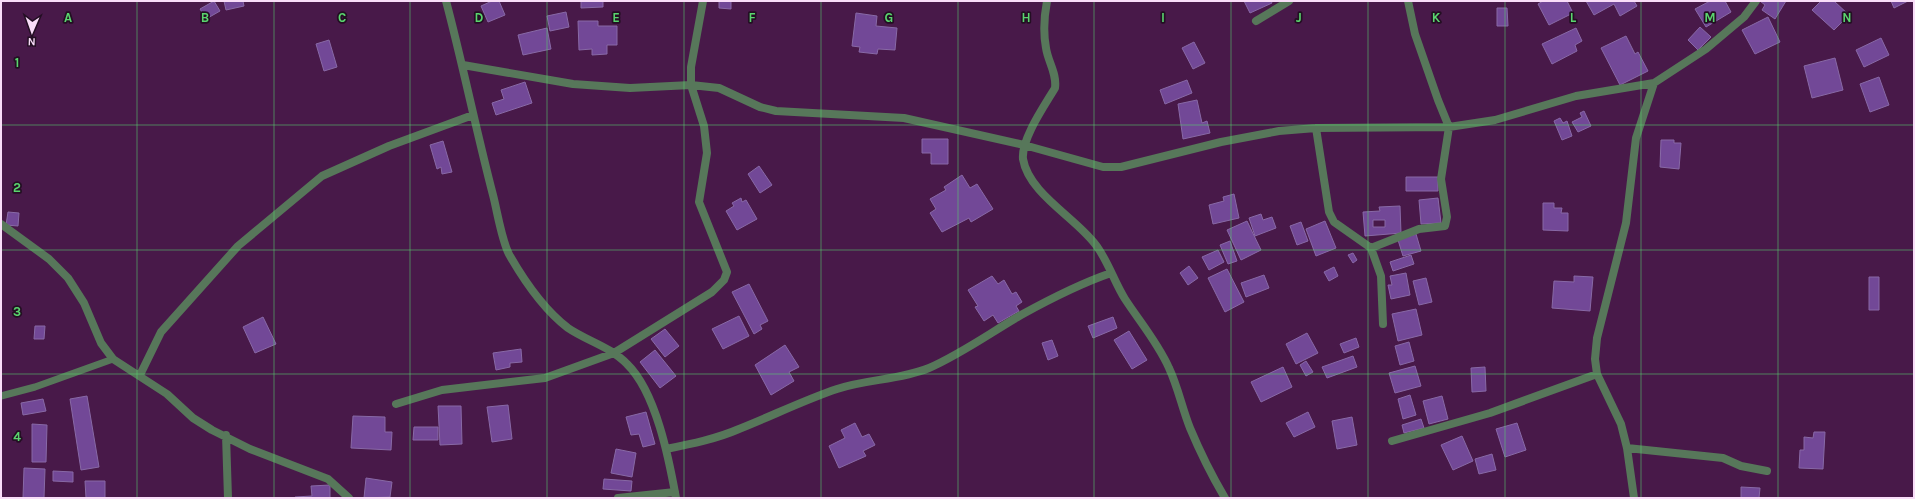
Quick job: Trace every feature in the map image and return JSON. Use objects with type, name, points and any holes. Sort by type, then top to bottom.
[{"type":"street","points":[[446,1],[463,65],[473,115],[508,253],[522,276],[541,302],[568,328],[614,353],[640,378],[655,412],[666,449],[676,495],[618,498]]},
{"type":"street","points":[[396,404],[442,390],[545,378],[614,353],[712,292],[724,280],[727,272],[699,202],[707,152],[704,126],[691,85],[691,67],[703,1]]},
{"type":"street","points":[[1047,1],[1043,22],[1046,49],[1056,79],[1055,88],[1024,145],[1023,159],[1028,173],[1046,197],[1087,235],[1098,248],[1134,313],[1160,349],[1170,370],[1190,428],[1218,486],[1226,498]]},
{"type":"street","points":[[1256,21],[1289,1]]},
{"type":"street","points":[[1371,248],[1420,229],[1444,226],[1447,217],[1441,179],[1450,127],[1438,100],[1415,34],[1408,1]]},
{"type":"street","points":[[463,65],[573,84],[630,88],[691,85],[719,88],[760,107],[776,111],[904,118],[1024,145],[1103,167],[1121,167],[1221,142],[1279,131],[1316,128],[1450,127],[1495,120],[1576,96],[1654,83],[1706,49],[1744,17],[1756,1]]},
{"type":"street","points":[[1634,498],[1627,448],[1621,424],[1597,374],[1597,338],[1626,223],[1636,138],[1654,83]]},
{"type":"street","points":[[140,376],[162,332],[238,246],[322,176],[389,146],[473,115]]},
{"type":"street","points":[[1316,128],[1329,212],[1334,222],[1371,248],[1381,276],[1383,324]]},
{"type":"street","points":[[1,224],[49,259],[68,278],[84,303],[101,343],[113,359],[167,394],[193,418],[212,430],[226,435],[250,449],[328,479],[349,498]]},
{"type":"street","points":[[666,449],[705,441],[738,430],[822,394],[846,386],[899,377],[928,368],[967,348],[1022,315],[1077,286],[1111,273]]},
{"type":"street","points":[[1392,441],[1490,413],[1597,374]]},
{"type":"street","points":[[226,435],[228,498]]},
{"type":"street","points":[[1627,448],[1723,458],[1741,466],[1768,471]]},
{"type":"lane","points":[[1,396],[35,387],[113,359]]},
{"type":"building","points":[[214,1],[220,11],[206,19],[200,9]]},
{"type":"building","points":[[224,1],[243,1],[244,6],[226,10]]},
{"type":"building","points":[[492,1],[499,1],[505,15],[488,22],[481,6]]},
{"type":"building","points":[[581,1],[603,1],[603,7],[581,8]]},
{"type":"building","points":[[719,1],[731,1],[731,9],[719,8]]},
{"type":"building","points":[[1244,1],[1271,1],[1272,3],[1250,13]]},
{"type":"building","points":[[1543,1],[1567,1],[1573,13],[1549,25],[1538,4]]},
{"type":"building","points":[[1586,1],[1634,1],[1637,6],[1620,16],[1614,4],[1594,15]]},
{"type":"building","points":[[1710,1],[1725,1],[1731,12],[1706,27],[1695,9]]},
{"type":"building","points":[[1760,1],[1786,1],[1775,19],[1762,10],[1765,5]]},
{"type":"building","points":[[1821,1],[1834,1],[1849,15],[1834,30],[1812,10]]},
{"type":"building","points":[[1891,1],[1908,1],[1894,8]]},
{"type":"building","points":[[1497,8],[1507,8],[1508,26],[1497,26]]},
{"type":"building","points":[[566,12],[569,27],[550,31],[547,16]]},
{"type":"building","points":[[856,13],[877,16],[876,26],[897,28],[895,50],[878,49],[877,54],[859,52],[860,47],[852,46]]},
{"type":"building","points":[[1768,17],[1780,42],[1755,54],[1742,30]]},
{"type":"building","points":[[578,21],[598,21],[598,26],[617,26],[617,45],[607,45],[607,54],[592,55],[592,49],[579,50]]},
{"type":"building","points":[[1700,27],[1711,37],[1698,50],[1688,40]]},
{"type":"building","points":[[547,28],[551,49],[523,55],[518,35]]},
{"type":"building","points":[[1576,28],[1582,41],[1575,45],[1577,51],[1552,64],[1542,44]]},
{"type":"building","points":[[1626,36],[1635,54],[1638,52],[1648,71],[1620,85],[1601,48]]},
{"type":"building","points":[[1881,38],[1889,55],[1864,67],[1856,50]]},
{"type":"building","points":[[329,40],[337,67],[324,71],[316,44]]},
{"type":"building","points":[[1194,42],[1205,63],[1193,69],[1182,48]]},
{"type":"building","points":[[1835,58],[1843,90],[1812,98],[1804,66]]},
{"type":"building","points":[[1879,77],[1889,105],[1870,112],[1860,84]]},
{"type":"building","points":[[1187,80],[1192,93],[1165,104],[1160,90]]},
{"type":"building","points":[[525,82],[532,103],[496,115],[492,103],[504,99],[501,90]]},
{"type":"building","points":[[1197,100],[1202,123],[1207,121],[1210,133],[1183,139],[1178,104]]},
{"type":"building","points":[[1584,111],[1591,126],[1578,132],[1572,122],[1582,117],[1580,113]]},
{"type":"building","points":[[1560,118],[1563,123],[1567,121],[1572,136],[1562,140],[1554,121]]},
{"type":"building","points":[[922,139],[948,139],[948,164],[931,164],[931,153],[922,153]]},
{"type":"building","points":[[1661,140],[1674,140],[1674,143],[1681,143],[1679,169],[1660,167]]},
{"type":"building","points":[[443,141],[452,172],[442,174],[441,167],[437,169],[430,145]]},
{"type":"building","points":[[759,166],[772,185],[760,193],[748,174]]},
{"type":"building","points":[[962,175],[970,188],[977,184],[993,209],[971,222],[969,218],[942,232],[930,213],[936,209],[930,199],[946,190],[944,187]]},
{"type":"building","points":[[1406,177],[1438,177],[1438,191],[1406,191]]},
{"type":"building","points":[[1234,194],[1239,218],[1213,224],[1209,205],[1224,201],[1223,197]]},
{"type":"building","points":[[741,198],[742,202],[746,200],[757,219],[737,230],[726,211],[734,206],[732,203]]},
{"type":"building","points":[[1438,198],[1441,223],[1421,224],[1419,200]]},
{"type":"building","points":[[1543,203],[1554,203],[1554,208],[1562,208],[1561,213],[1568,213],[1568,231],[1543,230]]},
{"type":"building","points":[[1400,206],[1401,233],[1365,236],[1363,212],[1380,211],[1379,207]],"holes":[[[1373,220],[1385,220],[1385,227],[1373,227]]]},
{"type":"building","points":[[8,212],[19,213],[18,226],[6,225]]},
{"type":"building","points":[[1261,214],[1263,220],[1272,217],[1276,228],[1255,236],[1249,218]]},
{"type":"building","points":[[1247,221],[1261,250],[1241,260],[1227,230]]},
{"type":"building","points":[[1325,221],[1336,248],[1316,256],[1306,229]]},
{"type":"building","points":[[1301,222],[1308,241],[1297,245],[1290,226]]},
{"type":"building","points":[[1416,234],[1421,251],[1403,256],[1398,240]]},
{"type":"building","points":[[1230,241],[1237,261],[1228,264],[1220,245]]},
{"type":"building","points":[[1218,250],[1224,262],[1209,270],[1202,257]]},
{"type":"building","points":[[1353,253],[1357,260],[1353,263],[1348,255]]},
{"type":"building","points":[[1411,255],[1414,264],[1393,271],[1390,262]]},
{"type":"building","points":[[1189,266],[1198,278],[1188,285],[1180,273]]},
{"type":"building","points":[[1334,267],[1338,276],[1329,281],[1324,272]]},
{"type":"building","points":[[1227,269],[1244,302],[1225,312],[1208,278]]},
{"type":"building","points":[[1406,273],[1410,295],[1391,299],[1388,285],[1392,285],[1390,276]]},
{"type":"building","points":[[1264,275],[1269,288],[1246,297],[1241,283]]},
{"type":"building","points":[[992,276],[998,284],[1004,280],[1012,294],[1016,292],[1022,302],[1016,306],[1019,311],[998,323],[993,315],[984,321],[975,307],[978,306],[968,290]]},
{"type":"building","points":[[1574,276],[1593,277],[1590,311],[1552,308],[1554,281],[1574,282]]},
{"type":"building","points":[[1869,277],[1879,277],[1879,310],[1869,310]]},
{"type":"building","points":[[1426,278],[1432,302],[1419,305],[1413,281]]},
{"type":"building","points":[[749,284],[768,321],[760,325],[762,329],[754,334],[732,292]]},
{"type":"building","points":[[1416,309],[1422,335],[1398,341],[1392,314]]},
{"type":"building","points":[[739,316],[749,336],[723,349],[712,329]]},
{"type":"building","points":[[263,317],[276,344],[255,353],[243,327]]},
{"type":"building","points":[[1113,317],[1117,328],[1093,338],[1088,326]]},
{"type":"building","points":[[35,326],[45,326],[44,339],[34,339]]},
{"type":"building","points":[[665,329],[679,346],[665,357],[651,339]]},
{"type":"building","points":[[1129,331],[1147,360],[1132,369],[1114,340]]},
{"type":"building","points":[[1307,333],[1318,353],[1296,364],[1286,344]]},
{"type":"building","points":[[1356,338],[1359,347],[1344,353],[1340,344]]},
{"type":"building","points":[[1052,340],[1058,356],[1048,360],[1042,343]]},
{"type":"building","points":[[1409,342],[1414,361],[1400,365],[1395,346]]},
{"type":"building","points":[[785,345],[799,367],[789,372],[794,381],[771,395],[755,365]]},
{"type":"building","points":[[521,349],[522,362],[510,363],[510,367],[496,370],[493,353]]},
{"type":"building","points":[[655,350],[676,376],[660,388],[640,362]]},
{"type":"building","points":[[1353,356],[1357,367],[1327,378],[1322,367]]},
{"type":"building","points":[[1306,361],[1313,372],[1306,376],[1300,365]]},
{"type":"building","points":[[1415,366],[1421,386],[1395,393],[1389,373]]},
{"type":"building","points":[[1283,367],[1292,387],[1261,402],[1251,382]]},
{"type":"building","points":[[1485,367],[1486,391],[1472,392],[1471,368]]},
{"type":"building","points":[[1410,395],[1416,415],[1403,419],[1398,399]]},
{"type":"building","points":[[87,396],[99,467],[81,470],[70,399]]},
{"type":"building","points":[[1442,396],[1448,419],[1429,424],[1423,401]]},
{"type":"building","points":[[43,399],[46,411],[23,415],[21,403]]},
{"type":"building","points":[[508,405],[512,439],[492,442],[487,407]]},
{"type":"building","points":[[438,406],[461,406],[462,444],[440,445]]},
{"type":"building","points":[[646,412],[655,444],[643,447],[639,434],[631,435],[626,417]]},
{"type":"building","points":[[1308,412],[1315,427],[1294,437],[1286,423]]},
{"type":"building","points":[[353,416],[385,417],[385,432],[392,432],[391,450],[351,448]]},
{"type":"building","points":[[1352,417],[1357,445],[1337,449],[1332,421]]},
{"type":"building","points":[[1421,419],[1424,428],[1404,433],[1402,425]]},
{"type":"building","points":[[855,423],[862,437],[869,434],[875,445],[863,451],[866,456],[839,468],[829,446],[845,438],[841,430]]},
{"type":"building","points":[[1517,423],[1526,450],[1505,457],[1496,429]]},
{"type":"building","points":[[32,424],[47,425],[46,462],[32,462]]},
{"type":"building","points":[[414,427],[438,427],[438,440],[413,440]]},
{"type":"building","points":[[1814,432],[1825,432],[1823,469],[1799,468],[1800,450],[1804,450],[1804,437],[1813,438]]},
{"type":"building","points":[[1462,436],[1473,461],[1453,470],[1441,445]]},
{"type":"building","points":[[616,449],[636,453],[632,477],[611,473]]},
{"type":"building","points":[[1492,454],[1496,470],[1479,474],[1475,459]]},
{"type":"building","points":[[24,468],[45,469],[44,498],[23,498]]},
{"type":"building","points":[[53,471],[73,472],[73,482],[53,481]]},
{"type":"building","points":[[366,478],[392,482],[390,497],[364,498]]},
{"type":"building","points":[[604,479],[632,481],[631,491],[603,489]]},
{"type":"building","points":[[85,481],[105,481],[105,498],[86,498]]},
{"type":"building","points":[[330,485],[330,498],[295,498],[312,496],[311,486]]},
{"type":"building","points":[[1741,487],[1760,488],[1759,498],[1741,498]]}]
